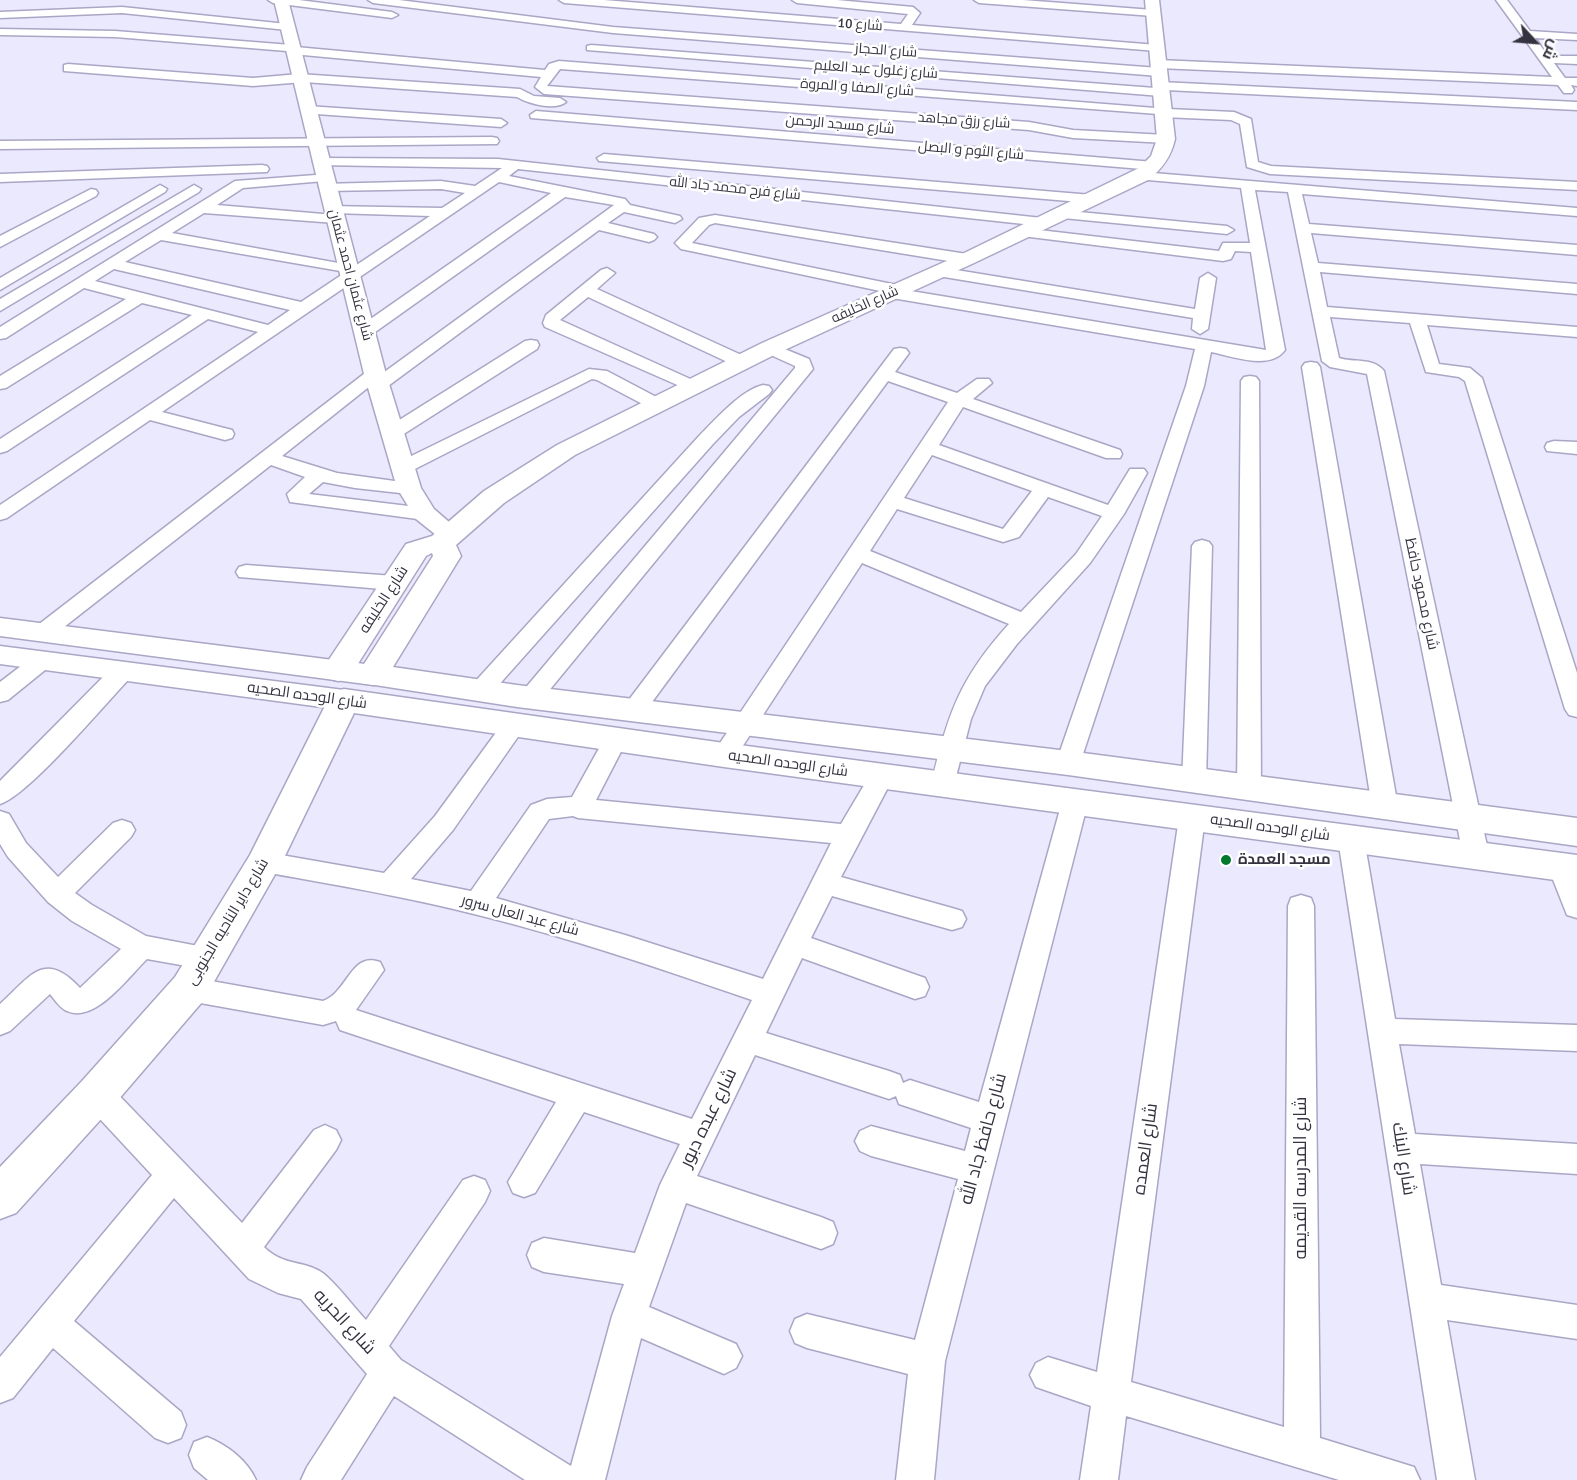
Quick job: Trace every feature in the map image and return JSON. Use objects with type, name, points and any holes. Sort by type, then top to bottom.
[{"type":"main road","points":[[1152,7],[1160,84],[1156,158]]},
{"type":"main road","name":"شارع الخليفه","points":[[341,685],[394,583],[416,550],[444,540],[494,497],[541,465],[691,386],[1092,199],[1156,158]]},
{"type":"main road","name":"شارع الخليفه","points":[[373,675],[447,556],[444,540]]},
{"type":"main road","name":"شارع الوحده الصحيه","points":[[373,675],[480,691],[516,711],[633,711],[1068,764],[1577,832]]},
{"type":"main road","name":"شارع الوحده الصحيه","points":[[341,685],[516,711],[615,740],[1569,868]]},
{"type":"main road","name":"شارع داير الناحيه الجنوبى","points":[[0,1198],[97,1094],[189,989],[264,862],[341,685]]},
{"type":"street","name":"شارع الحجاز","points":[[373,0],[613,30],[1160,84]]},
{"type":"street","name":"شارع 10","points":[[564,0],[628,3],[904,28],[1160,84]]},
{"type":"street","points":[[797,0],[909,9],[914,13],[904,28]]},
{"type":"street","points":[[979,0],[1152,7]]},
{"type":"street","points":[[1501,0],[1577,101]]},
{"type":"street","points":[[151,2],[287,23]]},
{"type":"street","points":[[0,15],[124,10],[287,23]]},
{"type":"street","points":[[0,32],[115,34],[408,17]]},
{"type":"street","name":"شارع الصفا و المروة","points":[[287,23],[550,71],[559,65],[1160,84]]},
{"type":"street","name":"شارع عثمان احمد عثمان","points":[[287,23],[333,214],[392,433],[409,488],[444,540]]},
{"type":"street","points":[[1527,34],[1577,37]]},
{"type":"street","name":"شارع زغلول عبد العليم","points":[[575,66],[595,44],[1160,84]]},
{"type":"street","points":[[1545,59],[1577,60]]},
{"type":"street","name":"شارع مسجد الرحمن","points":[[68,68],[242,81],[299,79],[520,93],[531,100],[547,95],[927,132]]},
{"type":"street","points":[[547,95],[541,87],[550,71]]},
{"type":"street","points":[[1160,84],[1577,82]]},
{"type":"street","points":[[1160,84],[1577,106]]},
{"type":"street","points":[[1160,84],[1243,119],[1246,122],[1252,164],[1270,170],[1577,186]]},
{"type":"street","name":"شارع الثوم و البصل","points":[[547,95],[532,119],[1156,158]]},
{"type":"street","name":"شارع رزق مجاهد","points":[[547,95],[1029,126],[1073,134],[1156,158]]},
{"type":"street","points":[[307,110],[501,123]]},
{"type":"street","points":[[0,145],[315,141],[491,145],[537,153]]},
{"type":"street","points":[[1033,141],[1156,158],[1247,185],[1577,212]]},
{"type":"street","points":[[21,178],[50,145]]},
{"type":"street","points":[[584,157],[1092,199]]},
{"type":"street","name":"شارع فرح محمد جاد الله","points":[[323,173],[428,162],[477,161],[1041,223]]},
{"type":"street","points":[[0,514],[304,308],[350,272],[446,212],[515,165]]},
{"type":"street","points":[[0,334],[237,186],[248,182],[323,173]]},
{"type":"street","points":[[0,178],[323,173],[477,190]]},
{"type":"street","points":[[495,177],[620,202],[623,205],[621,207]]},
{"type":"street","points":[[967,259],[715,219],[704,221],[684,244],[894,292],[1263,356],[1272,354],[1276,350],[1247,185]]},
{"type":"street","points":[[0,285],[160,189]]},
{"type":"street","points":[[0,306],[194,189]]},
{"type":"street","points":[[1294,189],[1320,311],[1577,332]]},
{"type":"street","points":[[365,331],[564,192]]},
{"type":"street","points":[[0,242],[91,193]]},
{"type":"street","points":[[42,633],[269,457],[621,207],[675,219]]},
{"type":"street","points":[[202,208],[333,214],[446,212]]},
{"type":"street","points":[[0,223],[25,228]]},
{"type":"street","points":[[1041,223],[1222,256],[1226,256],[1228,246],[1258,248]]},
{"type":"street","points":[[1041,223],[1227,230]]},
{"type":"street","points":[[596,225],[649,237]]},
{"type":"street","points":[[1302,228],[1577,250]]},
{"type":"street","points":[[159,235],[350,272]]},
{"type":"street","points":[[112,264],[304,308]]},
{"type":"street","points":[[1311,267],[1577,289]]},
{"type":"street","points":[[938,272],[1203,315]]},
{"type":"street","points":[[607,273],[550,322],[691,386]]},
{"type":"street","points":[[1068,764],[1195,386],[1208,278]]},
{"type":"street","points":[[82,283],[270,330]]},
{"type":"street","points":[[586,290],[742,362]]},
{"type":"street","points":[[0,384],[140,297]]},
{"type":"street","name":"شارع محمود حافظ","points":[[1320,311],[1331,361],[1337,364],[1365,366],[1375,371],[1476,855]]},
{"type":"street","points":[[0,447],[205,314]]},
{"type":"street","points":[[1417,319],[1432,368],[1464,372],[1473,378],[1577,709]]},
{"type":"street","points":[[392,433],[531,345]]},
{"type":"street","points":[[392,884],[444,823],[516,711],[804,369],[803,363],[770,348]]},
{"type":"street","points":[[633,711],[900,353]]},
{"type":"street","points":[[1311,367],[1385,807]]},
{"type":"street","points":[[404,467],[592,374],[601,375],[656,404]]},
{"type":"street","points":[[885,374],[1113,454]]},
{"type":"street","points":[[1249,789],[1250,381]]},
{"type":"street","points":[[724,755],[959,400],[983,383]]},
{"type":"street","points":[[480,691],[705,440],[733,413],[763,390]]},
{"type":"street","points":[[147,414],[225,434]]},
{"type":"street","points":[[927,447],[1114,514]]},
{"type":"street","points":[[1554,447],[1577,448]]},
{"type":"street","points":[[269,457],[318,476],[373,486],[409,488]]},
{"type":"street","points":[[943,785],[951,750],[973,686],[996,651],[1076,567],[1114,514],[1137,473]]},
{"type":"street","points":[[318,476],[296,495],[297,498],[425,514]]},
{"type":"street","points":[[892,501],[1003,536],[1012,533],[1044,489]]},
{"type":"street","points":[[1194,782],[1202,546]]},
{"type":"street","points":[[857,553],[1026,622]]},
{"type":"street","points":[[246,572],[394,583]]},
{"type":"street","name":"شارع الوحده الصحيه","points":[[0,627],[341,685]]},
{"type":"street","name":"شارع الوحده الصحيه","points":[[0,655],[122,672],[341,685],[373,675]]},
{"type":"street","points":[[0,694],[42,661]]},
{"type":"street","points":[[0,795],[28,770],[122,672]]},
{"type":"street","points":[[578,808],[615,740]]},
{"type":"street","name":"شارع عبده دبور","points":[[586,1480],[630,1316],[676,1185],[848,835],[882,776]]},
{"type":"street","name":"شارع حافظ جاد الله","points":[[915,1480],[927,1361],[1075,802]]},
{"type":"street","points":[[477,904],[540,812],[546,809],[578,808],[848,835]]},
{"type":"street","name":"شارع العمده","points":[[1099,1480],[1192,818]]},
{"type":"street","points":[[0,821],[17,850],[57,894],[82,913],[141,947],[209,958]]},
{"type":"street","points":[[57,894],[122,830]]},
{"type":"street","name":"شارع البنك","points":[[1351,839],[1456,1480]]},
{"type":"street","name":"شارع عبد العال سرور","points":[[264,862],[392,884],[477,904],[642,950],[770,994]]},
{"type":"street","points":[[1569,868],[1577,907]]},
{"type":"street","points":[[824,883],[952,918]]},
{"type":"street","name":"شارع المدرسه القديمه","points":[[1301,906],[1302,1449]]},
{"type":"street","points":[[794,943],[915,987]]},
{"type":"street","points":[[0,1022],[46,980],[59,983],[74,1001],[88,999],[141,947]]},
{"type":"street","points":[[189,989],[323,1013],[343,1006],[370,970]]},
{"type":"street","points":[[350,1021],[700,1136]]},
{"type":"street","points":[[1382,1031],[1577,1038]]},
{"type":"street","points":[[747,1040],[989,1120]]},
{"type":"street","name":"شارع الحريه","points":[[97,1094],[261,1267],[278,1276],[312,1286],[379,1360],[559,1480]]},
{"type":"street","points":[[524,1182],[577,1096]]},
{"type":"street","points":[[243,1248],[325,1140]]},
{"type":"street","points":[[871,1141],[976,1169]]},
{"type":"street","points":[[1401,1148],[1577,1159]]},
{"type":"street","points":[[0,1385],[173,1174]]},
{"type":"street","points":[[676,1185],[821,1233]]},
{"type":"street","points":[[320,1480],[379,1360],[474,1191]]},
{"type":"street","points":[[544,1255],[645,1271]]},
{"type":"street","points":[[1426,1300],[1577,1322]]},
{"type":"street","points":[[630,1316],[724,1356]]},
{"type":"street","points":[[50,1323],[168,1425]]},
{"type":"street","points":[[807,1331],[927,1361]]},
{"type":"street","points":[[1048,1375],[1401,1480]]},
{"type":"street","points":[[207,1455],[237,1480]]},
{"type":"place","name":"مسجد العمدة","points":[[1226,860]]}]
